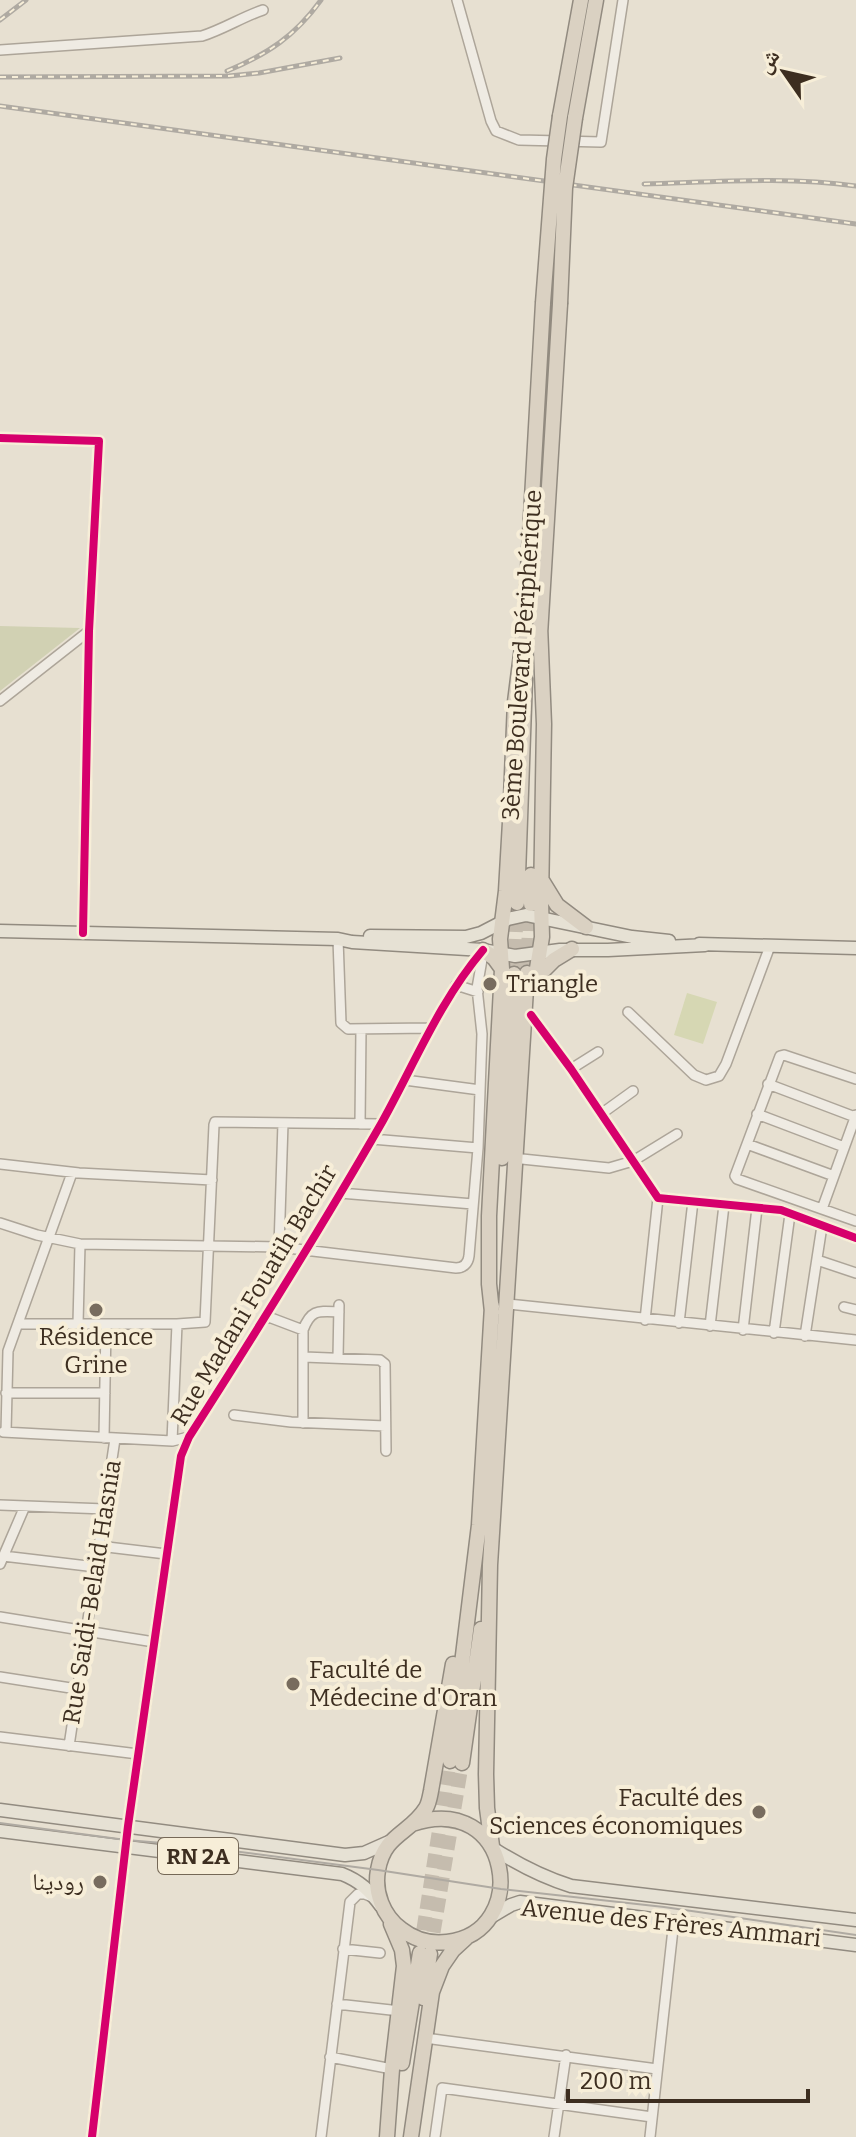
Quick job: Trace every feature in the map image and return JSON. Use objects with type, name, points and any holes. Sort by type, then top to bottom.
[{"type":"highway","name":"3ème Boulevard Périphérique","points":[[567,117],[581,0]]},
{"type":"highway","name":"3ème Boulevard Périphérique","points":[[490,1565],[456,1762],[479,1525],[492,1312],[489,1228],[516,970],[500,939],[509,850],[508,702],[533,624],[543,303],[550,202],[596,0]]},
{"type":"highway","points":[[524,904],[525,715],[560,304],[567,117]]},
{"type":"highway","points":[[516,970],[539,952],[542,937],[544,724],[533,624]]},
{"type":"highway","points":[[541,878],[557,905],[586,927]]},
{"type":"highway","points":[[516,970],[554,960],[572,949]]},
{"type":"highway","points":[[483,950],[516,970],[531,1015],[522,1159],[510,1259]]},
{"type":"highway","points":[[411,2137],[432,1992],[442,1966],[453,1950],[489,1918],[501,1889],[501,1872],[493,1848],[487,1808],[486,1774],[490,1565],[510,1259],[516,970]]},
{"type":"highway","points":[[412,1824],[426,1807],[431,1791],[468,1571],[479,1525]]},
{"type":"highway","points":[[389,2137],[392,2069],[404,1966],[402,1950],[379,1898],[379,1862],[401,1831],[427,1819],[456,1820],[470,1826],[493,1848]]},
{"type":"highway","points":[[382,1908],[397,1926],[421,1940],[449,1942],[468,1936]]},
{"type":"highway","points":[[389,2137],[425,1953],[403,2137]]},
{"type":"main road","points":[[338,939],[353,936],[466,937],[520,916],[541,917],[632,937],[705,945]]},
{"type":"main road","points":[[0,931],[338,939],[483,950]]},
{"type":"main road","points":[[516,970],[523,955],[572,949],[705,945],[856,948]]},
{"type":"main road","name":"RN 2A","points":[[0,1810],[342,1874],[354,1878],[367,1889],[382,1908]]},
{"type":"main road","name":"RN 2A","points":[[0,1831],[127,1836],[345,1855],[364,1853],[391,1841]]},
{"type":"main road","name":"Avenue des Frères Ammari","points":[[493,1848],[544,1878],[571,1886],[856,1920]]},
{"type":"main road","name":"Avenue des Frères Ammari","points":[[489,1918],[520,1902],[856,1945]]},
{"type":"street","points":[[457,0],[496,131],[519,140],[601,142],[623,0]]},
{"type":"street","points":[[0,50],[202,36],[263,10]]},
{"type":"street","points":[[0,438],[99,441],[89,631],[83,933]]},
{"type":"street","points":[[0,701],[89,631]]},
{"type":"street","points":[[338,939],[341,1023],[348,1029],[431,1028]]},
{"type":"street","points":[[628,1012],[694,1075],[706,1080],[719,1076],[770,946]]},
{"type":"street","points":[[0,1223],[80,1244],[279,1247],[462,1267],[469,1256],[478,1148],[482,1029],[478,992],[483,950]]},
{"type":"street","name":"Rue Madani Fouatih Bachir","points":[[92,2137],[127,1836],[181,1456],[189,1437],[308,1249],[456,985],[483,950]]},
{"type":"street","points":[[456,985],[478,992]]},
{"type":"street","points":[[531,1015],[658,1198],[645,1320]]},
{"type":"street","points":[[360,1124],[361,1029]]},
{"type":"street","points":[[571,1069],[598,1052]]},
{"type":"street","points":[[856,1079],[780,1056],[735,1178],[856,1221]]},
{"type":"street","points":[[405,1080],[480,1090]]},
{"type":"street","points":[[768,1084],[856,1116],[822,1209]]},
{"type":"street","points":[[601,1114],[633,1091]]},
{"type":"street","points":[[757,1114],[844,1147]]},
{"type":"street","points":[[18,1324],[205,1322],[215,1122],[380,1124]]},
{"type":"street","points":[[279,1247],[283,1123]]},
{"type":"street","points":[[522,1159],[609,1168],[633,1161],[677,1134]]},
{"type":"street","points":[[372,1139],[478,1148]]},
{"type":"street","points":[[747,1144],[834,1176]]},
{"type":"street","points":[[0,1164],[72,1173],[212,1180]]},
{"type":"street","points":[[72,1173],[8,1351],[3,1432],[172,1441],[189,1437]]},
{"type":"street","points":[[340,1193],[473,1204]]},
{"type":"street","points":[[658,1198],[781,1210],[856,1238]]},
{"type":"street","points":[[679,1323],[693,1201]]},
{"type":"street","points":[[710,1326],[724,1205]]},
{"type":"street","points":[[743,1330],[757,1208]]},
{"type":"street","points":[[774,1333],[790,1214]]},
{"type":"street","points":[[805,1336],[822,1226]]},
{"type":"street","points":[[78,1324],[80,1244]]},
{"type":"street","points":[[817,1260],[856,1273]]},
{"type":"street","points":[[508,1304],[856,1340]]},
{"type":"street","points":[[844,1307],[856,1310]]},
{"type":"street","points":[[303,1423],[303,1330],[307,1320],[319,1311],[339,1308],[338,1358]]},
{"type":"street","points":[[266,1316],[303,1330]]},
{"type":"street","points":[[172,1441],[177,1324]]},
{"type":"street","name":"Rue Saidi-Belaid Hasnia","points":[[69,1746],[105,1509],[109,1438],[105,1393],[106,1325]]},
{"type":"street","points":[[304,1357],[380,1360],[385,1364],[386,1451]]},
{"type":"street","points":[[6,1393],[105,1393]]},
{"type":"street","points":[[234,1415],[303,1423],[385,1426]]},
{"type":"street","points":[[0,1505],[105,1509]]},
{"type":"street","points":[[25,1506],[2,1560],[96,1567]]},
{"type":"street","points":[[99,1546],[166,1554]]},
{"type":"street","points":[[0,1617],[154,1642]]},
{"type":"street","points":[[0,1677],[77,1689]]},
{"type":"street","points":[[0,1737],[138,1754]]},
{"type":"street","points":[[321,2137],[350,1902],[358,1894],[365,1894],[382,1908]]},
{"type":"street","points":[[650,2137],[674,1920]]},
{"type":"street","points":[[343,1949],[380,1953]]},
{"type":"street","points":[[337,2004],[400,2011]]},
{"type":"street","points":[[425,2038],[657,2069]]},
{"type":"street","points":[[554,2137],[566,2055]]},
{"type":"street","points":[[330,2057],[392,2069]]},
{"type":"street","points":[[435,2137],[442,2088],[652,2117]]},
{"type":"green space","points":[[0,626],[80,628],[0,691]]},
{"type":"green space","points":[[687,993],[717,1002],[703,1044],[674,1035]]},
{"type":"tunnel","points":[[514,974],[517,904]]},
{"type":"tunnel","points":[[527,973],[530,906]]},
{"type":"tunnel","points":[[420,1951],[450,1761]]},
{"type":"tunnel","points":[[430,1953],[462,1763]]},
{"type":"tram line","points":[[0,1823],[378,1870],[501,1889],[664,1907],[856,1935]]},
{"type":"railway","points":[[0,20],[26,0]]},
{"type":"railway","points":[[227,71],[280,43],[321,0]]},
{"type":"railway","points":[[0,77],[229,76],[340,58]]},
{"type":"railway","points":[[0,106],[856,224]]},
{"type":"railway","points":[[644,184],[777,180],[856,186]]},
{"type":"cycle path","points":[[0,438],[99,441],[89,631],[83,933]]},
{"type":"cycle path","points":[[92,2137],[128,1826],[181,1456],[189,1437],[358,1164],[440,1012],[483,950]]},
{"type":"cycle path","points":[[531,1015],[658,1198],[781,1210],[856,1238]]},
{"type":"place","name":"Triangle","points":[[490,984]]},
{"type":"place","name":"Résidence Grine","points":[[96,1310]]},
{"type":"place","name":"Faculté de Médecine d'Oran","points":[[293,1684]]},
{"type":"place","name":"Faculté des Sciences économiques","points":[[759,1812]]},
{"type":"place","name":"رودينا","points":[[100,1882]]}]
